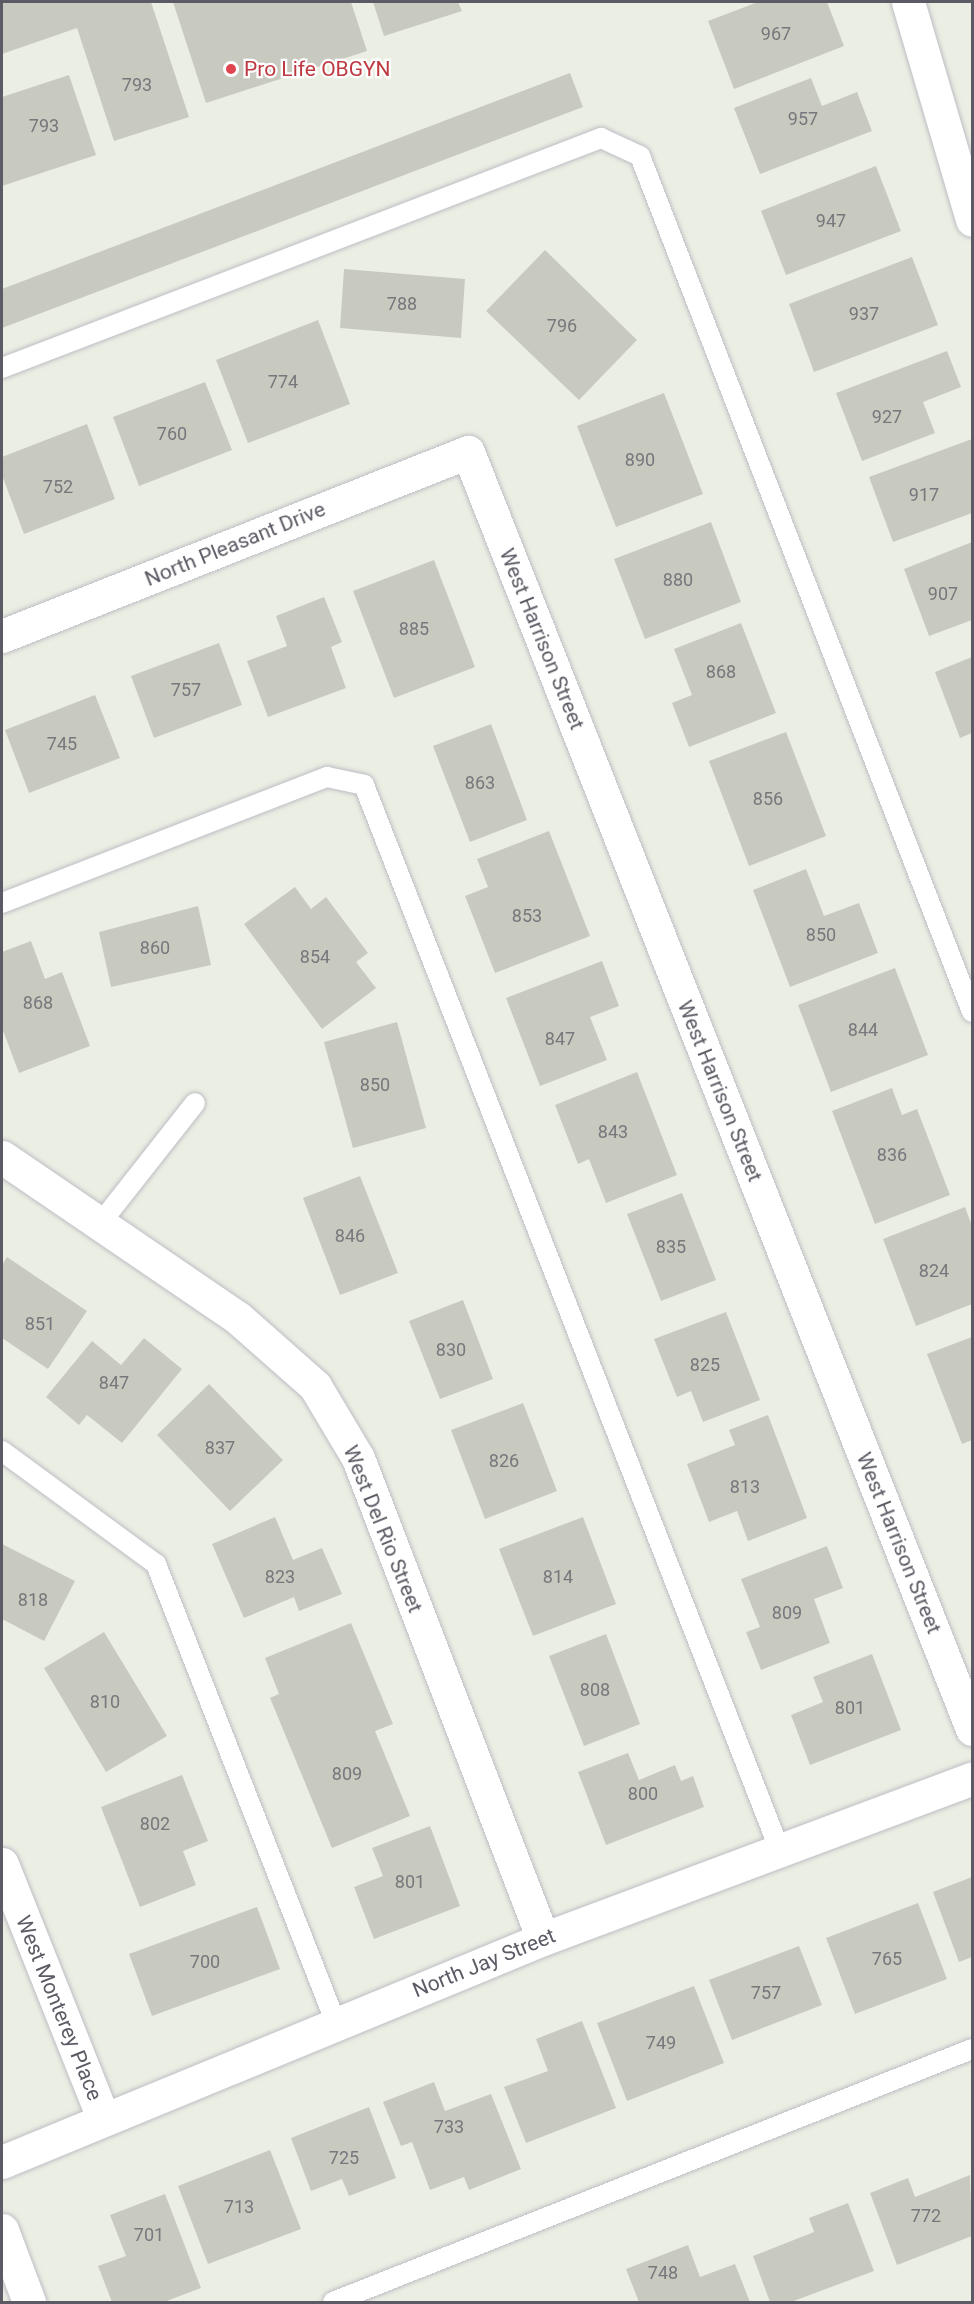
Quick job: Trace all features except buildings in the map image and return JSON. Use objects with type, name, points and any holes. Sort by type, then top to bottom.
[{"type":"street","points":[[908,2],[972,220]]},
{"type":"street","name":"North Pleasant Drive","points":[[2,636],[468,452]]},
{"type":"street","name":"West Harrison Street","points":[[468,452],[972,1729]]},
{"type":"street","name":"West Del Rio Street","points":[[2,1156],[99,1225],[238,1318],[315,1386],[358,1458],[543,1939]]},
{"type":"street","name":"North Jay Street","points":[[2,2162],[103,2118],[543,1939],[972,1779]]},
{"type":"street","name":"West Monterey Place","points":[[2,1864],[103,2118]]},
{"type":"street","points":[[2,2230],[29,2302]]},
{"type":"lane","points":[[2,368],[600,138],[640,156],[972,1012]]},
{"type":"lane","points":[[2,903],[327,777],[364,785],[780,1851]]},
{"type":"lane","points":[[99,1225],[195,1103]]},
{"type":"lane","points":[[2,1451],[156,1564],[336,2024]]},
{"type":"lane","points":[[333,2302],[972,2049]]},
{"type":"place","name":"Pro Life OBGYN","points":[[231,69]]}]
